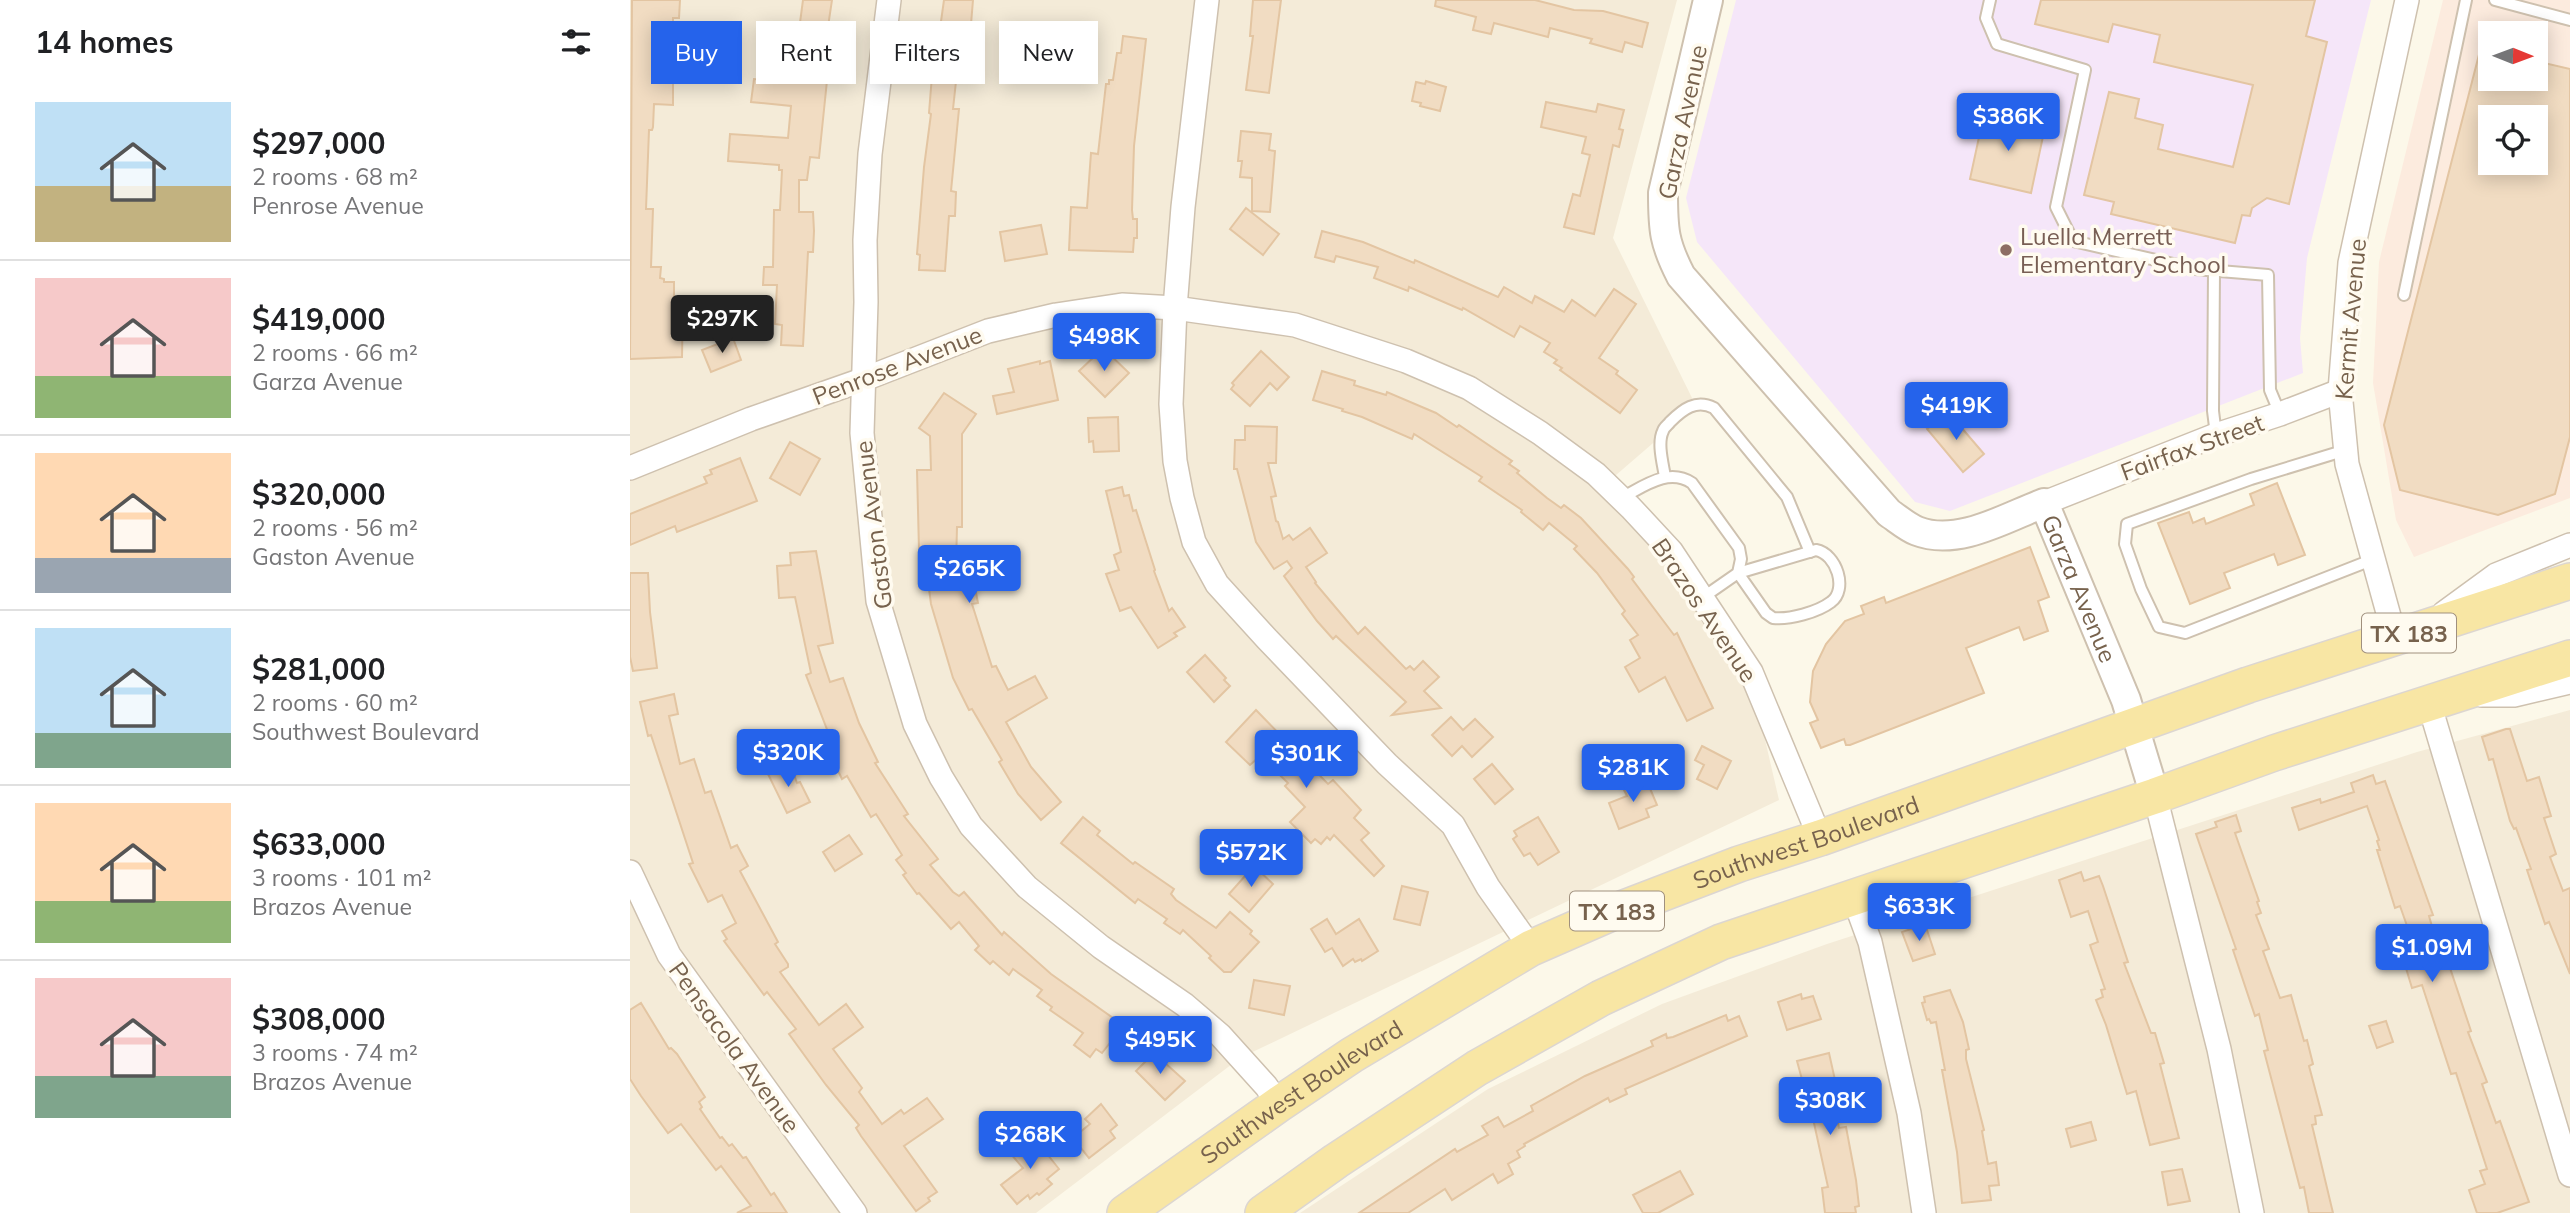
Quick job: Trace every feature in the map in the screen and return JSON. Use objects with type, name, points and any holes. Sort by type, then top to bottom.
[{"type":"main road","name":"Southwest Boulevard","points":[[1125,1213],[1279,1104],[1418,1014],[1531,948],[1611,913],[1739,864],[1821,838],[2134,728],[2248,685],[2570,581]]},
{"type":"main road","name":"TX 183","points":[[1263,1213],[1477,1068],[1601,998],[1721,942],[2155,796],[2274,753],[2570,658]]},
{"type":"street","name":"Gaston Avenue","points":[[889,0],[870,154],[864,240],[866,302],[862,432],[878,601],[915,724],[941,777],[971,826],[1027,887],[1101,947],[1185,1005],[1220,1035],[1279,1104]]},
{"type":"street","points":[[1207,0],[1174,308],[1171,404],[1175,461],[1194,542],[1217,584],[1387,764],[1452,825],[1488,887],[1531,948]]},
{"type":"street","name":"Garza Avenue","points":[[1708,0],[1663,193],[1663,226],[1667,248],[1681,276],[1889,513],[1916,531],[1940,536],[1968,532],[2044,503],[2126,700],[2155,796],[2219,1049],[2252,1213]]},
{"type":"street","name":"Kermit Avenue","points":[[2406,0],[2350,263],[2340,391],[2347,464],[2374,559],[2409,633]]},
{"type":"street","name":"Penrose Avenue","points":[[630,468],[751,419],[988,331],[1056,315],[1122,305],[1174,308]]},
{"type":"street","name":"Brazos Avenue","points":[[1174,308],[1295,325],[1406,361],[1469,388],[1540,433],[1596,474],[1671,551],[1751,671],[1821,838]]},
{"type":"street","name":"Fairfax Street","points":[[2044,503],[2340,391]]},
{"type":"street","name":"Southwest Boulevard","points":[[2409,633],[2496,575],[2570,545]]},
{"type":"street","points":[[2570,682],[2514,695],[2441,699],[2570,1175]]},
{"type":"street","name":"Pensacola Avenue","points":[[630,872],[669,955],[855,1213]]},
{"type":"street","points":[[1854,898],[1870,942],[1909,1113],[1924,1213]]},
{"type":"lane","points":[[1990,0],[1986,18],[1997,44],[2085,70],[2056,207],[2073,241],[2195,269],[2268,275],[2270,390],[2280,414]]},
{"type":"lane","points":[[2404,295],[2466,0]]},
{"type":"lane","points":[[2495,0],[2570,20]]},
{"type":"lane","points":[[2214,271],[2213,411],[2217,436]]},
{"type":"lane","points":[[1665,477],[1661,445],[1663,431],[1682,409],[1707,404],[1714,408],[1787,497],[1810,552]]},
{"type":"lane","points":[[2346,450],[2251,479],[2127,524],[2125,544],[2141,589],[2159,627],[2185,633],[2374,559]]},
{"type":"lane","points":[[1621,498],[1665,477],[1683,478],[1692,484],[1739,548],[1741,559],[1738,573],[1766,613],[1773,618],[1798,616],[1832,602],[1838,594],[1838,573],[1832,559],[1825,552],[1810,552],[1738,573],[1702,598]]},
{"type":"shaded area","points":[[630,0],[1677,0],[1613,238],[1696,406],[1601,488],[1692,595],[1757,705],[1779,800],[1240,1058],[1036,1213],[630,1213]]},
{"type":"shaded area","name":"Luella Merrett Elementary School","points":[[1736,0],[2371,0],[2307,258],[2300,338],[2303,373],[1950,511],[1915,502],[1697,242],[1686,198]]},
{"type":"shaded area","points":[[2443,0],[2570,0],[2570,498],[2414,557],[2396,520],[2373,383],[2379,262]]},
{"type":"shaded area","points":[[2570,710],[2570,1213],[1300,1213],[1488,1089],[1662,1004],[1827,944],[2417,752]]},
{"type":"building","points":[[632,0],[680,0],[679,18],[673,18],[673,21],[651,21],[651,84],[673,84],[673,105],[654,104],[653,127],[649,130],[646,209],[653,209],[651,267],[661,267],[660,278],[664,279],[664,282],[674,282],[674,302],[683,302],[682,357],[630,359]]},
{"type":"building","points":[[803,0],[832,0],[829,21],[800,21]]},
{"type":"building","points":[[944,0],[973,0],[971,21],[941,21]]},
{"type":"building","points":[[1253,0],[1281,0],[1269,93],[1246,90],[1253,36],[1250,36]]},
{"type":"building","points":[[1436,0],[1535,0],[1574,10],[1603,11],[1648,23],[1642,47],[1625,42],[1622,52],[1590,43],[1592,39],[1550,28],[1548,37],[1494,23],[1491,34],[1473,30],[1476,17],[1435,6]]},
{"type":"building","points":[[2041,0],[2315,0],[2306,36],[2327,42],[2289,204],[2267,198],[2252,208],[2250,216],[2242,215],[2235,243],[2111,214],[2114,202],[2084,195],[2109,92],[2139,99],[2135,118],[2163,125],[2158,149],[2233,167],[2253,85],[2154,62],[2160,35],[2113,24],[2108,42],[2035,24]]},
{"type":"building","points":[[1123,36],[1146,39],[1134,146],[1132,210],[1133,219],[1137,219],[1137,238],[1134,238],[1133,252],[1069,250],[1071,207],[1087,208],[1091,153],[1098,154],[1106,84],[1113,80]]},
{"type":"building","points":[[2478,58],[2478,91],[2548,91],[2548,64],[2570,69],[2570,437],[2555,494],[2498,515],[2400,490],[2384,425]]},
{"type":"building","points":[[754,79],[756,84],[827,84],[819,158],[810,157],[807,180],[799,180],[799,212],[813,212],[814,231],[813,252],[808,252],[803,346],[781,345],[782,325],[775,324],[777,285],[763,285],[764,267],[773,267],[774,210],[780,210],[782,170],[779,170],[779,165],[728,161],[730,134],[788,138],[791,106],[751,102]]},
{"type":"building","points":[[1426,81],[1446,87],[1440,111],[1412,101],[1416,82],[1425,84]]},
{"type":"building","points":[[931,84],[956,84],[953,109],[959,109],[951,191],[956,192],[955,216],[949,216],[945,271],[919,270],[920,255],[917,254]]},
{"type":"building","points":[[1546,102],[1596,112],[1598,104],[1624,110],[1619,129],[1623,130],[1619,147],[1613,145],[1594,234],[1564,227],[1573,194],[1580,196],[1590,155],[1582,153],[1586,137],[1541,127]]},
{"type":"building","points":[[1984,114],[2045,127],[2031,193],[1970,179]]},
{"type":"building","points":[[1241,131],[1271,134],[1269,150],[1275,151],[1270,212],[1252,211],[1252,178],[1240,177],[1242,161],[1238,161]]},
{"type":"building","points":[[1246,208],[1279,234],[1263,255],[1230,229]]},
{"type":"building","points":[[1041,225],[1047,254],[1005,261],[1000,232]]},
{"type":"building","points":[[1322,231],[1363,242],[1414,263],[1415,260],[1498,297],[1504,287],[1532,303],[1535,296],[1564,312],[1572,300],[1595,316],[1614,289],[1636,304],[1599,358],[1618,371],[1616,374],[1637,390],[1620,413],[1560,370],[1562,368],[1554,363],[1557,360],[1544,352],[1550,343],[1520,326],[1514,337],[1463,308],[1462,310],[1409,287],[1408,291],[1374,278],[1378,267],[1336,256],[1334,262],[1315,257]]},
{"type":"building","points":[[733,338],[741,360],[711,372],[702,350]]},
{"type":"building","points":[[1105,350],[1129,373],[1105,397],[1079,371]]},
{"type":"building","points":[[1261,351],[1289,377],[1277,390],[1270,383],[1250,406],[1231,389],[1234,385],[1232,383]]},
{"type":"building","points":[[1040,361],[1040,364],[1050,361],[1058,400],[997,414],[993,396],[1014,392],[1008,369]]},
{"type":"building","points":[[1322,371],[1355,381],[1354,385],[1386,395],[1387,392],[1436,413],[1457,427],[1459,425],[1512,461],[1509,464],[1519,471],[1517,473],[1547,498],[1561,508],[1564,505],[1581,518],[1628,569],[1634,577],[1632,579],[1674,635],[1677,633],[1713,708],[1687,721],[1665,677],[1639,692],[1625,667],[1640,658],[1630,640],[1638,635],[1622,614],[1625,611],[1597,573],[1574,549],[1577,546],[1549,523],[1543,530],[1521,512],[1522,510],[1479,481],[1482,477],[1414,434],[1412,439],[1342,411],[1343,409],[1313,400]]},
{"type":"building","points":[[944,393],[976,414],[962,434],[962,527],[957,527],[956,565],[970,562],[978,603],[972,604],[992,667],[996,666],[1008,690],[1035,676],[1047,698],[1006,722],[1031,767],[1061,802],[1041,820],[1018,794],[999,762],[1002,760],[972,709],[969,710],[953,678],[931,604],[924,550],[919,550],[917,470],[931,470],[930,436],[919,428]]},
{"type":"building","points":[[1948,412],[1984,454],[1963,472],[1927,429]]},
{"type":"building","points":[[1118,417],[1119,451],[1094,452],[1093,441],[1089,442],[1088,418]]},
{"type":"building","points":[[1245,426],[1277,427],[1276,463],[1268,463],[1276,496],[1271,497],[1283,539],[1289,535],[1293,540],[1310,528],[1327,553],[1306,567],[1315,583],[1358,634],[1365,627],[1406,669],[1410,666],[1414,670],[1423,661],[1439,677],[1424,691],[1441,708],[1392,715],[1406,702],[1336,636],[1333,639],[1317,621],[1284,576],[1292,568],[1287,561],[1274,569],[1256,542],[1237,469],[1234,469],[1235,440],[1245,440]]},
{"type":"building","points":[[790,442],[820,459],[800,495],[770,478]]},
{"type":"building","points":[[740,458],[757,501],[677,532],[675,526],[630,545],[630,514],[707,483],[704,477],[712,474],[710,470]]},
{"type":"building","points":[[2277,483],[2305,555],[2278,565],[2274,554],[2224,573],[2230,588],[2190,604],[2158,523],[2189,512],[2193,523],[2204,518],[2206,524],[2254,505],[2250,494]]},
{"type":"building","points":[[1122,487],[1124,496],[1129,495],[1133,511],[1136,510],[1169,611],[1172,608],[1185,627],[1174,633],[1177,636],[1158,648],[1131,607],[1120,611],[1106,574],[1119,570],[1114,555],[1121,552],[1106,491]]},
{"type":"building","points":[[2030,547],[2049,597],[2038,601],[2048,631],[2024,640],[2019,627],[1966,648],[1984,693],[1850,745],[1846,745],[1844,739],[1821,748],[1810,723],[1818,720],[1810,702],[1813,671],[1826,644],[1845,621],[1864,614],[1861,606],[1884,597],[1886,603]]},
{"type":"building","points":[[816,551],[833,643],[818,646],[830,682],[843,678],[859,723],[878,762],[875,763],[908,814],[904,816],[938,859],[930,865],[953,892],[959,896],[964,892],[1002,935],[1004,932],[1051,974],[1130,1030],[1116,1049],[1109,1044],[1102,1053],[1096,1049],[1090,1057],[1074,1045],[1083,1033],[1050,1010],[1052,1007],[1037,996],[1042,990],[1013,969],[1009,975],[993,961],[990,964],[975,950],[979,946],[959,922],[951,929],[919,893],[917,894],[903,875],[906,873],[896,860],[902,855],[876,814],[871,817],[847,776],[842,779],[827,748],[833,745],[806,675],[811,673],[795,597],[779,598],[777,566],[791,565],[790,553]]},
{"type":"building","points":[[630,573],[648,573],[657,668],[633,671],[630,657]]},
{"type":"building","points":[[1205,655],[1230,686],[1214,702],[1187,672]]},
{"type":"building","points":[[674,694],[678,714],[669,716],[680,764],[694,759],[705,793],[711,791],[731,848],[737,845],[748,866],[740,871],[778,942],[775,944],[788,964],[788,967],[780,972],[819,1025],[846,1004],[863,1027],[833,1049],[862,1088],[859,1092],[882,1124],[901,1110],[904,1114],[927,1098],[943,1119],[904,1146],[937,1192],[916,1211],[861,1136],[856,1128],[859,1125],[789,1034],[796,1029],[767,992],[764,995],[724,941],[727,939],[722,931],[736,923],[722,895],[708,902],[689,864],[693,863],[651,735],[648,736],[640,702]]},
{"type":"building","points":[[1256,710],[1328,784],[1333,780],[1361,810],[1354,818],[1369,833],[1361,840],[1384,866],[1374,876],[1334,835],[1330,840],[1327,837],[1321,844],[1315,839],[1311,843],[1290,822],[1305,807],[1285,786],[1288,783],[1260,756],[1250,765],[1226,742]]},
{"type":"building","points":[[1451,717],[1463,730],[1475,719],[1493,737],[1472,757],[1462,746],[1452,756],[1432,735]]},
{"type":"building","points":[[2510,729],[2527,781],[2539,777],[2551,816],[2544,818],[2556,854],[2550,857],[2563,891],[2570,888],[2570,974],[2549,922],[2545,924],[2527,870],[2531,869],[2516,828],[2514,829],[2510,821],[2493,759],[2489,760],[2482,737]]},
{"type":"building","points":[[1702,746],[1731,761],[1717,789],[1697,779],[1704,765],[1695,760]]},
{"type":"building","points":[[1492,764],[1513,789],[1495,804],[1474,779]]},
{"type":"building","points":[[782,765],[787,775],[793,772],[810,802],[787,813],[767,772]]},
{"type":"building","points":[[2373,775],[2376,784],[2385,781],[2433,915],[2429,916],[2440,954],[2445,953],[2471,1031],[2468,1032],[2487,1082],[2482,1084],[2496,1123],[2500,1121],[2529,1202],[2497,1213],[2477,1213],[2469,1190],[2485,1184],[2480,1171],[2487,1169],[2456,1073],[2451,1074],[2422,985],[2412,988],[2402,955],[2406,954],[2403,942],[2412,940],[2400,906],[2395,908],[2377,850],[2380,850],[2379,840],[2367,806],[2299,830],[2292,808],[2320,799],[2321,803],[2354,792],[2351,783]]},
{"type":"building","points":[[1641,778],[1644,788],[1649,786],[1657,805],[1646,809],[1649,817],[1619,829],[1609,803],[1627,796],[1622,786]]},
{"type":"building","points":[[2236,815],[2241,831],[2235,833],[2259,901],[2257,902],[2261,913],[2256,915],[2269,949],[2263,951],[2280,998],[2291,995],[2313,1064],[2309,1066],[2322,1115],[2315,1116],[2316,1124],[2312,1125],[2333,1213],[2309,1213],[2304,1187],[2300,1188],[2264,1051],[2268,1050],[2259,1014],[2255,1016],[2233,950],[2236,949],[2196,834],[2217,827],[2215,822]]},
{"type":"building","points":[[1083,817],[1100,831],[1097,835],[1133,864],[1135,862],[1174,889],[1171,894],[1176,900],[1216,928],[1230,912],[1252,931],[1250,934],[1259,942],[1231,972],[1224,972],[1183,930],[1180,934],[1164,923],[1167,919],[1138,899],[1135,903],[1061,843]]},
{"type":"building","points":[[1538,817],[1559,852],[1538,865],[1530,853],[1524,856],[1513,839],[1517,836],[1514,831]]},
{"type":"building","points":[[849,835],[862,854],[835,871],[823,852]]},
{"type":"building","points":[[1254,866],[1273,884],[1249,912],[1229,894]]},
{"type":"building","points":[[2081,872],[2084,881],[2099,876],[2103,886],[2128,962],[2124,963],[2151,1033],[2155,1033],[2179,1138],[2150,1145],[2136,1091],[2127,1094],[2096,1000],[2103,997],[2101,990],[2105,989],[2090,945],[2098,942],[2088,911],[2071,917],[2059,880]]},
{"type":"building","points":[[1402,886],[1428,892],[1420,925],[1394,919]]},
{"type":"building","points":[[1327,919],[1336,934],[1359,919],[1378,951],[1362,961],[1361,959],[1355,962],[1353,959],[1343,966],[1332,948],[1325,952],[1311,929]]},
{"type":"building","points":[[1925,924],[1935,954],[1913,961],[1902,932]]},
{"type":"building","points":[[1254,980],[1290,986],[1284,1015],[1249,1008]]},
{"type":"building","points":[[1950,990],[1963,1022],[1969,1049],[1966,1050],[1966,1059],[1984,1130],[1982,1131],[1988,1164],[1996,1162],[1999,1185],[1989,1186],[1991,1200],[1962,1203],[1957,1152],[1936,1022],[1927,1020],[1922,1003],[1925,1002],[1924,997]]},
{"type":"building","points":[[1801,994],[1802,999],[1813,996],[1821,1019],[1787,1030],[1778,1002]]},
{"type":"building","points":[[641,1003],[669,1049],[677,1054],[705,1097],[699,1102],[702,1107],[700,1109],[720,1138],[729,1146],[732,1144],[743,1158],[746,1157],[771,1195],[774,1193],[787,1213],[737,1213],[751,1206],[721,1166],[716,1170],[681,1124],[668,1133],[641,1096],[630,1079],[630,1010]]},
{"type":"building","points":[[1726,1015],[1728,1021],[1739,1016],[1747,1036],[1625,1089],[1627,1094],[1610,1102],[1608,1098],[1524,1144],[1525,1146],[1517,1151],[1520,1157],[1508,1164],[1513,1174],[1498,1183],[1493,1174],[1452,1200],[1445,1189],[1408,1213],[1359,1213],[1455,1149],[1457,1152],[1488,1135],[1482,1126],[1498,1117],[1504,1127],[1533,1111],[1531,1106],[1585,1076],[1653,1046],[1651,1041],[1666,1034],[1667,1038],[1673,1037]]},
{"type":"building","points":[[2386,1021],[2393,1042],[2377,1048],[2369,1026]]},
{"type":"building","points":[[1154,1053],[1185,1081],[1165,1100],[1136,1071]]},
{"type":"building","points":[[1829,1053],[1835,1080],[1831,1081],[1835,1095],[1832,1096],[1839,1128],[1846,1127],[1856,1180],[1859,1206],[1855,1207],[1856,1213],[1825,1213],[1822,1188],[1828,1187],[1805,1082],[1803,1083],[1797,1061]]},
{"type":"building","points":[[1101,1104],[1117,1125],[1110,1131],[1115,1138],[1089,1158],[1073,1138],[1090,1124],[1085,1119]]},
{"type":"building","points":[[2091,1122],[2096,1140],[2071,1147],[2066,1129]]},
{"type":"building","points":[[1032,1135],[1059,1169],[1047,1179],[1052,1184],[1039,1195],[1037,1193],[1030,1199],[1028,1195],[1017,1204],[1001,1185],[1023,1168],[1010,1153]]},
{"type":"building","points":[[2182,1169],[2190,1201],[2168,1205],[2162,1172]]},
{"type":"building","points":[[1680,1171],[1693,1194],[1658,1213],[1643,1213],[1633,1195]]},
{"type":"place","name":"Luella Merrett Elementary School","points":[[2006,250]]}]
